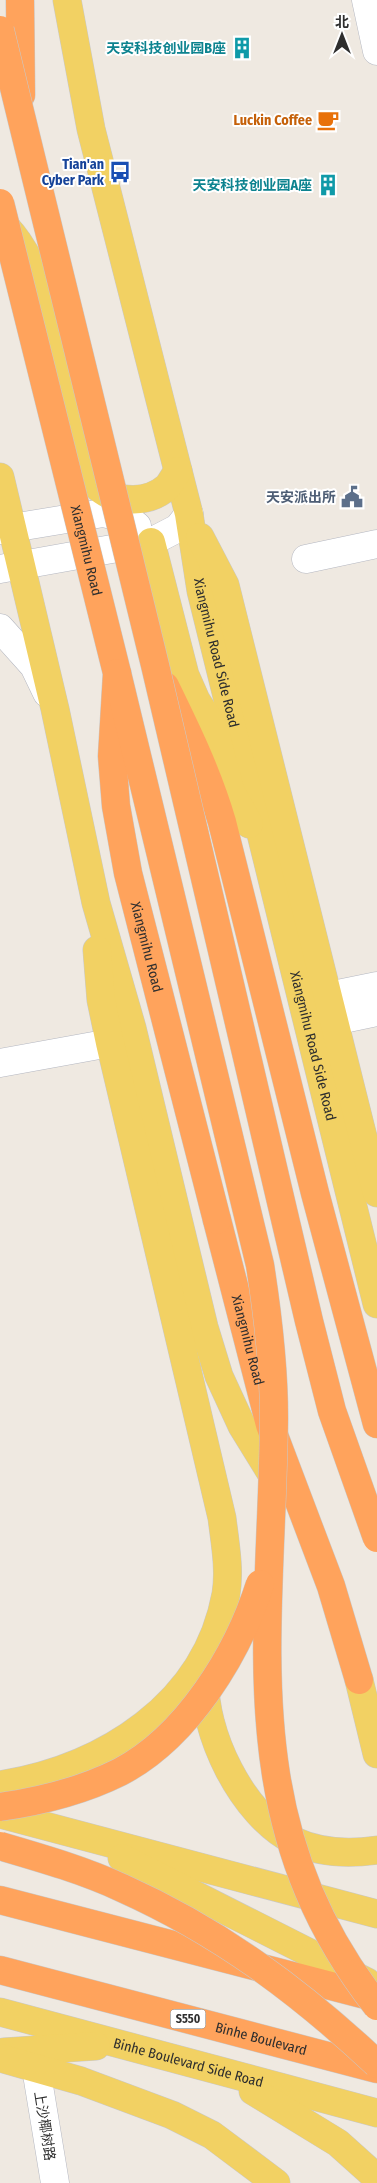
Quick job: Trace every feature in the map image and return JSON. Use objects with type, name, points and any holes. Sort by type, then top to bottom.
[{"type":"highway","points":[[20,0],[21,117]]},
{"type":"highway","points":[[0,30],[155,665],[309,1320],[332,1411],[377,1538]]},
{"type":"highway","name":"Xiangmihu Road","points":[[0,203],[117,673],[112,756],[116,806],[126,863],[270,1425],[345,1628],[359,1680]]},
{"type":"highway","points":[[155,665],[191,738],[212,789],[377,1424]]},
{"type":"highway","points":[[117,673],[260,1265],[270,1341],[274,1417],[268,1558],[267,1698],[271,1750],[282,1808],[299,1868],[317,1909],[361,1986],[377,2006]]},
{"type":"highway","points":[[0,1807],[60,1796],[93,1784],[121,1771],[169,1735],[192,1711],[230,1652],[248,1616],[268,1558]]},
{"type":"highway","points":[[0,1846],[66,1866],[121,1887],[175,1914],[231,1946],[279,1979],[341,2030],[377,2064]]},
{"type":"highway","points":[[0,1900],[377,1998]]},
{"type":"highway","name":"Binhe Boulevard","points":[[0,1970],[377,2069]]},
{"type":"main road","name":"Xiangmihu Road Side Road","points":[[67,0],[91,129],[189,514],[201,590],[377,1304]]},
{"type":"main road","points":[[0,221],[13,235],[36,274],[51,315],[86,460],[91,475],[99,488],[124,500],[147,499],[167,487],[178,471]]},
{"type":"main road","points":[[0,477],[10,567],[55,709],[96,903],[132,1028],[204,1327],[219,1376],[242,1426],[317,1548]]},
{"type":"main road","points":[[189,514],[225,586],[377,1193]]},
{"type":"main road","points":[[151,542],[185,675],[196,700],[214,728],[230,790],[268,860]]},
{"type":"main road","points":[[0,1785],[28,1780],[76,1765],[120,1742],[155,1717],[183,1688],[207,1654],[218,1626],[226,1592],[227,1554],[222,1518],[101,1000],[96,903]]},
{"type":"main road","points":[[207,1654],[205,1684],[208,1712],[221,1752],[231,1774],[248,1799],[269,1822],[294,1841],[323,1850],[356,1853],[377,1850]]},
{"type":"main road","points":[[359,1680],[377,1754]]},
{"type":"main road","points":[[0,1814],[377,1914]]},
{"type":"main road","points":[[72,1833],[377,1988]]},
{"type":"main road","name":"Binhe Boulevard Side Road","points":[[0,2012],[221,2073],[377,2113]]},
{"type":"main road","points":[[0,2053],[118,2045]]},
{"type":"main road","points":[[0,2058],[81,2082],[172,2115],[212,2135],[276,2183]]},
{"type":"main road","points":[[221,2073],[288,2111],[338,2143],[377,2178]]},
{"type":"street","points":[[366,0],[377,51]]},
{"type":"street","points":[[6,529],[103,513],[128,519],[140,528],[151,542]]},
{"type":"street","points":[[10,567],[151,542],[178,528],[189,514]]},
{"type":"street","points":[[306,559],[377,544]]},
{"type":"street","points":[[0,628],[34,666],[55,709]]},
{"type":"street","points":[[331,1009],[377,986]]},
{"type":"street","points":[[331,1009],[377,1012]]},
{"type":"street","points":[[0,1063],[110,1043]]},
{"type":"street","name":"上沙椰树路","points":[[36,2068],[55,2183]]},
{"type":"place","name":"天安科技创业园B座","points":[[242,48]]},
{"type":"place","name":"Luckin Coffee","points":[[328,120]]},
{"type":"place","name":"Tian'an Cyber Park","points":[[120,172]]},
{"type":"place","name":"天安科技创业园A座","points":[[328,185]]},
{"type":"place","name":"天安派出所","points":[[352,497]]}]
